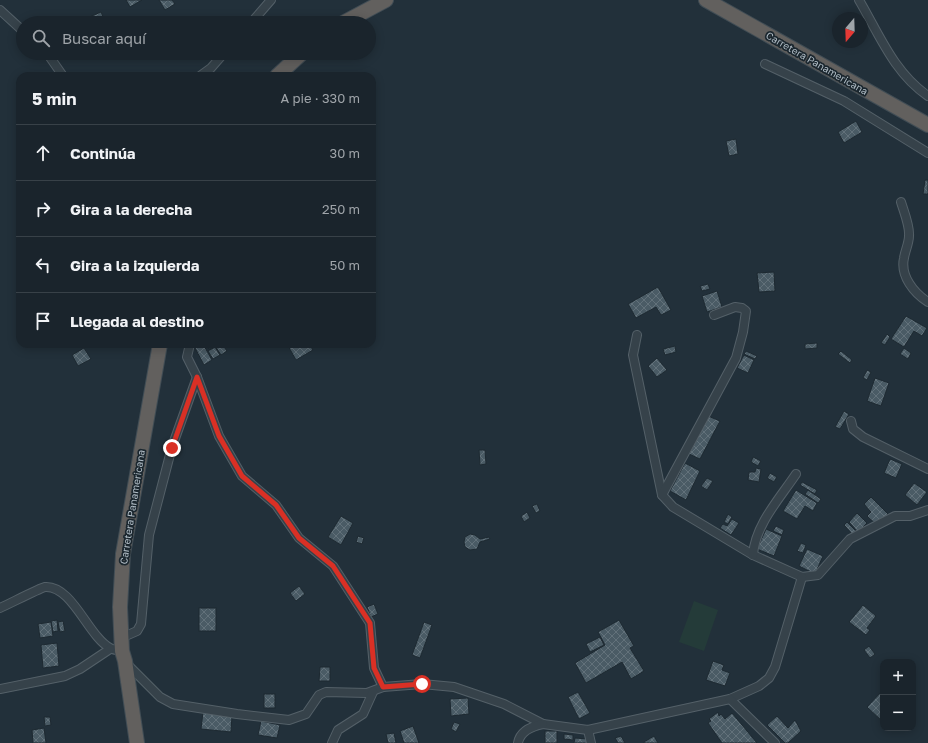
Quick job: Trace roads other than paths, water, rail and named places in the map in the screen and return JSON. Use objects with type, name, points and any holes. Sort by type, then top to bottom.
[{"type":"highway","points":[[356,16],[386,0]]},
{"type":"highway","name":"Carretera Panamericana","points":[[706,0],[928,125]]},
{"type":"highway","points":[[281,72],[294,60]]},
{"type":"highway","name":"Carretera Panamericana","points":[[136,743],[119,650],[123,554],[159,348]]},
{"type":"street","points":[[257,16],[271,0]]},
{"type":"street","points":[[859,0],[896,66],[920,91],[928,96]]},
{"type":"street","points":[[0,10],[16,25]]},
{"type":"street","points":[[52,60],[59,72]]},
{"type":"street","points":[[206,72],[218,60]]},
{"type":"street","points":[[765,64],[844,101],[928,153]]},
{"type":"street","points":[[901,202],[910,236],[903,260],[905,274],[909,285],[917,295],[928,302]]},
{"type":"street","points":[[662,495],[736,358],[744,332],[746,312],[742,308],[735,307],[714,315]]},
{"type":"street","points":[[637,335],[633,355],[662,495],[673,507],[753,555],[802,577],[818,575],[850,539],[895,516],[910,516],[928,510]]},
{"type":"street","points":[[189,348],[187,357],[197,377],[219,436],[242,476],[276,505],[299,538],[333,566],[370,623],[374,668],[383,687]]},
{"type":"street","points":[[0,689],[65,676],[119,650],[137,631],[140,624],[149,535],[172,448],[197,377]]},
{"type":"street","points":[[851,421],[853,429],[863,437],[928,469]]},
{"type":"street","points":[[753,555],[754,541],[768,516],[796,474]]},
{"type":"street","points":[[0,608],[44,588],[58,591],[69,599],[94,634],[119,650],[160,697],[173,704],[289,720],[306,714],[319,695],[326,692],[367,693],[383,687],[422,684],[454,688],[504,704],[543,724],[588,730],[730,699],[759,686],[769,678],[775,667],[802,577]]},
{"type":"street","points":[[332,743],[338,730],[363,714],[373,692]]},
{"type":"street","points":[[730,699],[775,743]]},
{"type":"street","points":[[518,743],[530,727],[543,724]]},
{"type":"street","points":[[588,730],[591,743]]}]
